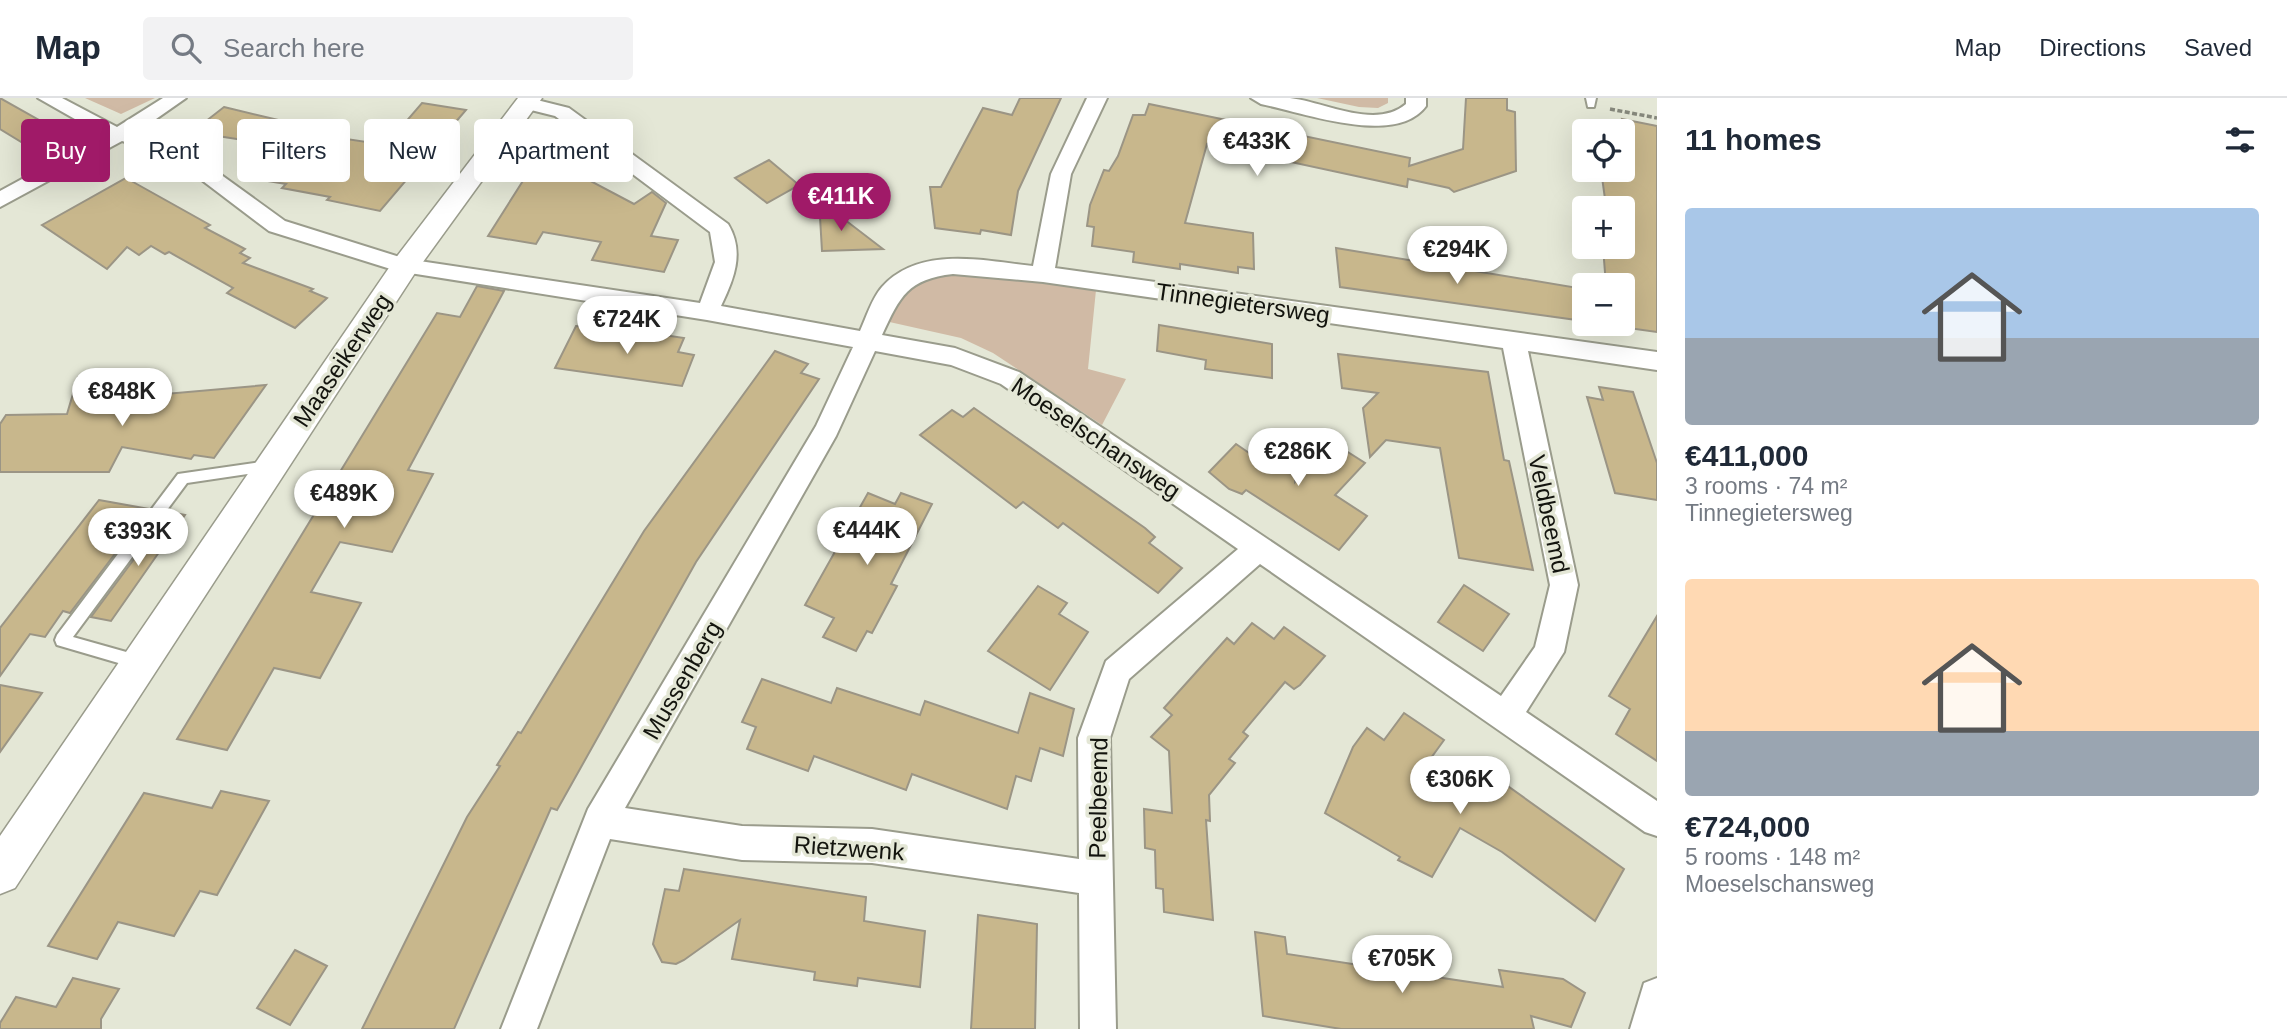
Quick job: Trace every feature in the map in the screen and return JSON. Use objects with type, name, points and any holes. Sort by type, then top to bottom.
[{"type":"street","name":"Moeselschansweg","points":[[48,98],[100,128],[177,152],[278,226],[405,266],[707,312],[955,357],[1010,378],[1657,820]]},
{"type":"street","points":[[0,200],[120,134],[176,98]]},
{"type":"street","points":[[1043,274],[1061,174],[1097,98]]},
{"type":"street","points":[[1261,98],[1378,122],[1402,118],[1416,106],[1416,98]]},
{"type":"street","points":[[528,101],[562,112],[720,229],[728,250],[707,312]]},
{"type":"street","name":"Maaseikerweg","points":[[0,873],[405,266],[528,101]]},
{"type":"street","name":"Tinnegietersweg","points":[[865,341],[890,292],[921,270],[953,266],[1043,274],[1657,361]]},
{"type":"street","name":"Mussenberg","points":[[519,1029],[600,821],[827,429],[865,341]]},
{"type":"street","name":"Veldbeemd","points":[[1506,715],[1549,652],[1564,585],[1514,342]]},
{"type":"street","name":"Peelbeemd","points":[[1098,1029],[1094,737],[1117,671],[1257,549]]},
{"type":"street","name":"Rietzwenk","points":[[600,821],[742,843],[873,846],[1097,879]]},
{"type":"street","points":[[1647,1029],[1657,996]]},
{"type":"lane","points":[[140,663],[62,640],[183,478],[270,466]]},
{"type":"path","points":[[1591,101],[1657,118]]},
{"type":"shaded area","points":[[85,98],[155,98],[121,114]]},
{"type":"shaded area","points":[[1317,98],[1388,98],[1388,103],[1378,108],[1359,107]]},
{"type":"shaded area","points":[[969,274],[1096,290],[1088,369],[1126,379],[1102,425],[993,353],[961,338],[885,321],[906,286],[938,276]]},
{"type":"building","points":[[0,98],[37,119],[21,119],[21,142],[0,129]]},
{"type":"building","points":[[1020,98],[1061,98],[1018,191],[1011,235],[981,230],[980,234],[935,228],[930,187],[941,187],[983,108],[1012,115]]},
{"type":"building","points":[[1466,98],[1507,98],[1507,110],[1515,112],[1516,171],[1454,192],[1449,188],[1408,179],[1407,187],[1207,144],[1185,223],[1253,233],[1254,269],[1238,267],[1238,273],[1180,264],[1180,269],[1133,262],[1134,252],[1092,246],[1094,227],[1087,226],[1090,205],[1104,170],[1109,171],[1118,156],[1133,115],[1145,115],[1149,104],[1410,158],[1409,166],[1463,149]]},
{"type":"building","points":[[422,103],[466,110],[458,119],[408,119]]},
{"type":"building","points":[[224,107],[274,119],[237,119],[237,139],[223,137],[223,119],[209,119]]},
{"type":"building","points":[[1635,122],[1657,126],[1657,332],[1635,329],[1635,273],[1605,273],[1604,259],[1635,259],[1635,196],[1605,196],[1603,182],[1635,182]]},
{"type":"building","points":[[350,140],[364,142],[364,182],[405,182],[380,211],[327,200],[330,197],[282,188],[286,184],[274,182],[350,182]]},
{"type":"building","points":[[769,160],[799,185],[767,203],[735,178]]},
{"type":"building","points":[[124,179],[124,182],[133,182],[210,225],[205,228],[245,249],[240,253],[250,258],[243,263],[313,289],[310,291],[327,298],[295,328],[227,293],[233,288],[169,252],[165,254],[151,246],[139,255],[127,247],[107,269],[42,225]]},
{"type":"building","points":[[522,182],[592,182],[634,204],[652,192],[666,203],[651,236],[678,240],[664,272],[592,260],[601,242],[543,232],[536,244],[488,236]]},
{"type":"building","points":[[819,200],[883,249],[822,251]]},
{"type":"building","points":[[1336,248],[1572,287],[1572,319],[1340,287]]},
{"type":"building","points":[[477,286],[504,291],[408,470],[433,474],[392,552],[340,542],[311,592],[361,603],[320,678],[274,668],[227,750],[177,739],[437,313],[460,317]]},
{"type":"building","points":[[1159,325],[1272,344],[1272,378],[1205,369],[1206,360],[1157,351]]},
{"type":"building","points":[[576,326],[649,338],[651,333],[684,338],[678,352],[694,355],[682,386],[555,368]]},
{"type":"building","points":[[775,351],[808,364],[801,373],[819,379],[696,562],[557,810],[551,808],[454,1029],[362,1029],[467,817],[500,766],[497,765],[518,732],[521,733],[644,531]]},
{"type":"building","points":[[1338,354],[1488,372],[1504,460],[1509,461],[1533,570],[1459,558],[1440,448],[1386,440],[1370,457],[1363,408],[1378,393],[1342,388]]},
{"type":"building","points":[[103,374],[120,398],[266,385],[214,458],[194,455],[191,459],[122,447],[109,472],[0,472],[0,424],[6,415],[67,414],[78,377]]},
{"type":"building","points":[[1599,387],[1633,392],[1657,463],[1657,500],[1615,493],[1587,397],[1603,400]]},
{"type":"building","points":[[974,408],[1145,528],[1155,537],[1149,543],[1182,568],[1158,593],[1063,523],[1058,528],[1023,502],[1016,508],[920,435],[952,410],[963,417]]},
{"type":"building","points":[[1264,442],[1295,461],[1295,482],[1332,442],[1365,463],[1335,495],[1367,516],[1339,550],[1246,490],[1242,494],[1229,489],[1209,472],[1236,444],[1252,455]]},
{"type":"building","points":[[868,493],[895,504],[901,493],[932,504],[891,584],[897,586],[872,633],[867,631],[856,651],[823,637],[834,618],[805,605]]},
{"type":"building","points":[[99,500],[149,509],[70,613],[63,611],[45,637],[30,634],[0,676],[0,628]]},
{"type":"building","points":[[169,512],[185,515],[111,621],[91,617]]},
{"type":"building","points":[[1464,585],[1509,614],[1483,651],[1438,622]]},
{"type":"building","points":[[1038,586],[1067,603],[1059,614],[1088,632],[1050,690],[988,651]]},
{"type":"building","points":[[1657,616],[1657,761],[1616,734],[1630,709],[1609,696]]},
{"type":"building","points":[[1252,623],[1274,639],[1284,627],[1325,656],[1294,689],[1285,682],[1243,732],[1248,736],[1229,759],[1235,763],[1209,795],[1210,821],[1206,820],[1213,920],[1164,912],[1163,889],[1156,888],[1155,850],[1145,848],[1144,809],[1172,813],[1169,751],[1151,737],[1172,715],[1164,708],[1227,638],[1234,644]]},
{"type":"building","points":[[762,679],[831,703],[837,688],[920,715],[925,701],[1018,733],[1030,693],[1074,709],[1063,756],[1040,748],[1031,781],[1016,776],[1007,809],[912,774],[906,790],[814,756],[808,771],[747,749],[756,727],[742,722]]},
{"type":"building","points":[[0,685],[42,693],[0,752]]},
{"type":"building","points":[[1404,713],[1444,740],[1431,758],[1476,791],[1488,772],[1624,869],[1595,921],[1502,852],[1460,828],[1432,877],[1398,860],[1400,857],[1325,813],[1353,747],[1367,728],[1384,740]]},
{"type":"building","points":[[221,791],[269,801],[217,895],[200,891],[174,936],[118,922],[97,959],[48,946],[144,793],[212,808]]},
{"type":"building","points":[[684,869],[866,897],[864,921],[925,931],[920,987],[858,978],[857,986],[814,980],[815,972],[732,959],[740,920],[684,960],[676,964],[662,962],[653,944],[665,889],[679,891]]},
{"type":"building","points":[[978,915],[1037,924],[1035,1029],[971,1029]]},
{"type":"building","points":[[1255,932],[1285,937],[1287,954],[1372,967],[1369,950],[1413,957],[1416,974],[1503,987],[1499,970],[1563,979],[1585,993],[1571,1027],[1531,1016],[1534,1029],[1341,1029],[1263,1016]]},
{"type":"building","points":[[295,950],[327,966],[290,1025],[257,1008]]},
{"type":"building","points":[[73,978],[119,989],[101,1019],[101,1029],[0,1029],[0,1023],[16,997],[56,1007]]}]
